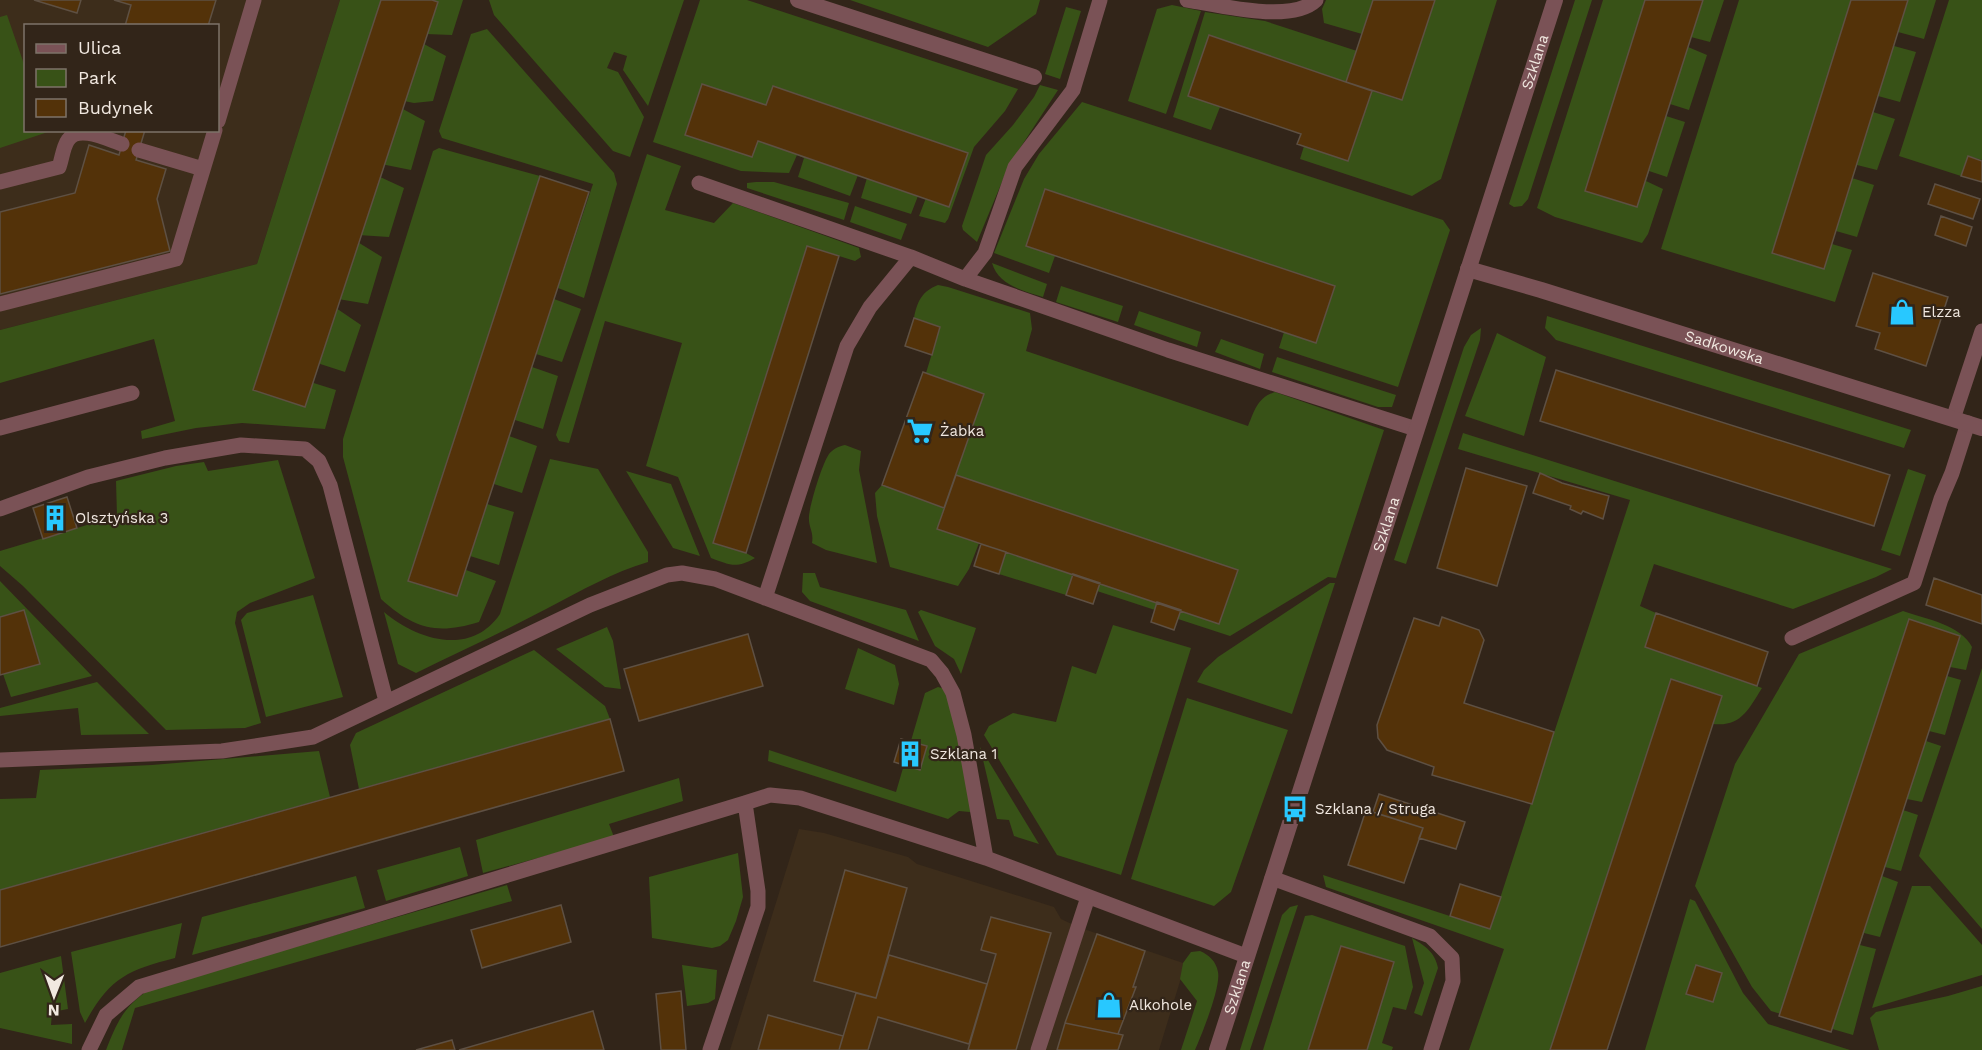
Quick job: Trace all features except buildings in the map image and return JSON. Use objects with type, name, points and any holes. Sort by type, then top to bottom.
[{"type":"street","points":[[798,0],[1034,77]]},
{"type":"street","name":"Szklana","points":[[1217,1050],[1556,0]]},
{"type":"street","name":"Sadkowska","points":[[1468,269],[1968,423]]},
{"type":"lane","points":[[219,118],[254,0]]},
{"type":"lane","points":[[965,279],[985,253],[1015,167],[1073,90],[1100,0]]},
{"type":"lane","points":[[1187,0],[1286,12],[1302,9],[1316,0]]},
{"type":"lane","points":[[0,304],[176,259],[214,132]]},
{"type":"lane","points":[[0,182],[59,167],[68,140],[74,134],[83,133],[122,144]]},
{"type":"lane","points":[[139,150],[203,169]]},
{"type":"lane","points":[[699,183],[1168,350],[1416,429]]},
{"type":"lane","points":[[765,598],[847,346],[870,307],[911,257]]},
{"type":"lane","points":[[1792,638],[1914,583],[1968,423],[1982,331]]},
{"type":"lane","points":[[0,428],[132,393]]},
{"type":"lane","points":[[0,509],[88,477],[165,458],[241,445],[305,449],[319,461],[330,485],[386,701]]},
{"type":"lane","points":[[0,760],[222,751],[313,737],[590,605],[668,575],[682,573],[715,579],[931,660],[942,673],[953,693],[964,735],[986,858]]},
{"type":"lane","points":[[89,1050],[106,1015],[139,987],[770,795],[800,798],[986,858],[1246,956]]},
{"type":"lane","points":[[710,1050],[758,908],[758,891],[744,803]]},
{"type":"lane","points":[[1272,878],[1430,936],[1452,958],[1453,981],[1431,1050]]},
{"type":"lane","points":[[1038,1050],[1088,897]]},
{"type":"shaded area","points":[[0,0],[340,0],[257,264],[0,330]]},
{"type":"shaded area","points":[[799,829],[824,833],[908,857],[917,864],[1054,907],[1061,919],[1078,927],[1183,963],[1181,978],[1159,1050],[730,1050]]},
{"type":"green space","points":[[340,0],[463,0],[452,35],[426,34],[424,44],[446,56],[433,101],[414,103],[404,101],[401,108],[425,121],[411,170],[381,164],[378,176],[404,188],[389,237],[358,235],[356,241],[382,257],[368,304],[338,299],[336,308],[361,325],[345,372],[311,361],[304,380],[336,390],[325,429],[242,423],[196,428],[142,439],[141,431],[175,421],[154,339],[0,383],[0,330],[257,264]]},
{"type":"green space","points":[[489,0],[684,0],[648,106],[623,70],[627,56],[614,52],[607,68],[618,72],[644,117],[630,157],[613,151],[494,15]]},
{"type":"green space","points":[[700,0],[747,0],[1018,89],[1005,111],[974,147],[945,223],[919,216],[926,198],[918,196],[911,214],[861,198],[867,178],[858,175],[850,196],[798,177],[804,158],[797,155],[789,173],[741,171],[653,142]]},
{"type":"green space","points":[[850,0],[1040,0],[1036,14],[988,47]]},
{"type":"green space","points":[[1326,0],[1373,0],[1362,34],[1324,23],[1322,9]]},
{"type":"green space","points":[[1434,0],[1497,0],[1441,179],[1412,196],[1300,159],[1304,146],[1348,161],[1372,91],[1400,100]]},
{"type":"green space","points":[[1575,0],[1592,0],[1528,199],[1522,206],[1514,207],[1509,204]]},
{"type":"green space","points":[[1603,0],[1724,0],[1710,42],[1691,37],[1688,47],[1707,55],[1689,110],[1670,104],[1666,116],[1685,122],[1667,177],[1649,171],[1646,181],[1663,189],[1648,234],[1642,243],[1555,217],[1537,208]]},
{"type":"green space","points":[[1739,0],[1936,0],[1924,39],[1898,32],[1894,46],[1916,52],[1900,102],[1878,96],[1873,112],[1895,119],[1877,170],[1857,165],[1852,178],[1874,185],[1857,237],[1836,231],[1832,244],[1852,250],[1835,302],[1661,249]]},
{"type":"green space","points":[[1949,0],[1982,0],[1982,160],[1968,156],[1961,176],[1899,156]]},
{"type":"green space","points":[[1172,5],[1201,11],[1166,114],[1128,101],[1157,9]]},
{"type":"green space","points":[[1066,7],[1081,11],[1060,79],[1045,74]]},
{"type":"green space","points":[[1205,12],[1265,21],[1357,51],[1346,82],[1188,95],[1220,107],[1211,130],[1173,117]]},
{"type":"green space","points":[[7,15],[24,64],[24,132],[48,132],[0,148],[0,17]]},
{"type":"green space","points":[[487,29],[614,173],[617,184],[584,298],[558,288],[593,184],[442,138],[439,131],[471,34]]},
{"type":"green space","points":[[1040,85],[1058,90],[1009,165],[977,242],[963,230],[962,226],[986,155],[1013,125]]},
{"type":"green space","points":[[1082,102],[1443,220],[1450,230],[1398,387],[1279,348],[1284,332],[1045,189],[1026,246],[1055,256],[1049,273],[994,253],[1024,179],[1039,154]]},
{"type":"green space","points":[[439,148],[540,176],[408,580],[457,596],[466,570],[496,581],[479,622],[451,628],[427,627],[415,623],[381,599],[343,457],[343,439],[433,151]]},
{"type":"green space","points":[[647,154],[681,166],[665,210],[714,223],[733,203],[859,248],[861,257],[855,261],[807,246],[713,542],[755,558],[743,564],[728,564],[711,558],[678,477],[646,466],[682,343],[605,321],[569,443],[559,441],[556,435]]},
{"type":"green space","points":[[774,182],[849,203],[844,220],[747,188],[747,183]]},
{"type":"green space","points":[[855,206],[907,224],[901,240],[850,222]]},
{"type":"green space","points":[[992,263],[1047,284],[1043,297],[1006,282],[995,271]]},
{"type":"green space","points":[[938,285],[1030,313],[1032,329],[1026,351],[1248,426],[1260,401],[1275,392],[1384,430],[1336,578],[1328,577],[1230,636],[1178,619],[1181,611],[1219,623],[1237,570],[956,475],[926,373],[940,327],[914,318],[921,298],[928,290]]},
{"type":"green space","points":[[1061,286],[1123,306],[1118,322],[1056,302]]},
{"type":"green space","points":[[554,299],[581,309],[562,362],[536,354]]},
{"type":"green space","points":[[1139,311],[1201,332],[1197,347],[1134,325]]},
{"type":"green space","points":[[1547,316],[1911,430],[1904,448],[1556,340],[1545,328]]},
{"type":"green space","points":[[1481,328],[1480,340],[1406,564],[1394,560],[1464,347],[1471,335]]},
{"type":"green space","points":[[1497,333],[1546,357],[1524,436],[1465,416]]},
{"type":"green space","points":[[1221,339],[1264,354],[1260,369],[1215,352]]},
{"type":"green space","points":[[1277,357],[1396,395],[1392,407],[1378,407],[1272,372]]},
{"type":"green space","points":[[532,367],[558,376],[543,429],[515,420]]},
{"type":"green space","points":[[1463,433],[1892,569],[1793,609],[1654,564],[1640,606],[1656,613],[1645,647],[1762,688],[1748,710],[1737,720],[1730,723],[1713,724],[1722,696],[1671,680],[1550,1050],[1469,1050],[1504,949],[1326,887],[1323,875],[1490,929],[1630,500],[1458,449]]},
{"type":"green space","points":[[509,436],[537,446],[522,493],[494,484]]},
{"type":"green space","points":[[845,445],[861,451],[859,470],[877,563],[826,550],[812,543],[809,516],[820,475],[829,454]]},
{"type":"green space","points":[[550,459],[598,469],[648,552],[648,562],[597,582],[416,673],[398,664],[384,612],[412,630],[444,640],[459,640],[474,636],[488,627],[500,614]]},
{"type":"green space","points":[[278,460],[315,578],[250,603],[237,612],[235,623],[261,723],[245,728],[166,730],[23,586],[0,566],[0,551],[117,516],[116,481],[176,466],[204,462],[208,471]]},
{"type":"green space","points":[[1908,469],[1926,475],[1900,556],[1881,550]]},
{"type":"green space","points":[[626,471],[671,484],[700,556],[673,548]]},
{"type":"green space","points":[[882,485],[944,508],[937,529],[979,543],[969,569],[958,586],[890,567],[877,516],[875,493]]},
{"type":"green space","points":[[487,504],[514,512],[499,565],[470,556]]},
{"type":"green space","points":[[1006,552],[1073,574],[1066,595],[999,574]]},
{"type":"green space","points":[[803,573],[815,573],[820,587],[906,610],[919,641],[810,601],[802,592]]},
{"type":"green space","points":[[0,581],[92,676],[11,697],[3,674],[39,664],[0,617]]},
{"type":"green space","points":[[1100,583],[1157,602],[1155,610],[1097,591]]},
{"type":"green space","points":[[1330,583],[1335,583],[1292,714],[1197,682],[1204,670],[1218,657]]},
{"type":"green space","points":[[313,595],[343,697],[266,717],[241,620],[247,613]]},
{"type":"green space","points":[[921,610],[976,628],[961,674],[954,659],[935,646],[918,612]]},
{"type":"green space","points":[[1903,611],[1951,628],[1967,639],[1972,647],[1966,670],[1950,667],[1947,676],[1961,680],[1945,735],[1929,731],[1926,741],[1941,746],[1922,802],[1907,799],[1903,810],[1918,815],[1901,871],[1885,867],[1882,876],[1898,882],[1880,937],[1864,933],[1860,945],[1876,949],[1853,1035],[1771,1011],[1752,987],[1695,886],[1735,764],[1799,654]]},
{"type":"green space","points":[[1113,625],[1191,648],[1121,875],[1057,855],[984,735],[989,726],[1013,713],[1056,722],[1072,666],[1096,674]]},
{"type":"green space","points":[[607,627],[613,641],[621,689],[605,687],[556,649]]},
{"type":"green space","points":[[858,648],[895,665],[899,684],[894,705],[845,689]]},
{"type":"green space","points":[[534,650],[605,706],[610,719],[359,789],[350,745],[356,733]]},
{"type":"green space","points":[[1982,668],[1982,929],[1919,856]]},
{"type":"green space","points":[[97,682],[149,734],[81,735],[78,708],[0,716],[0,708]]},
{"type":"green space","points":[[938,687],[945,689],[973,789],[970,812],[959,811],[948,819],[768,761],[769,750],[896,792],[925,693]]},
{"type":"green space","points":[[1187,698],[1288,730],[1231,892],[1214,906],[1131,879]]},
{"type":"green space","points":[[980,747],[1039,844],[1014,836],[1009,820],[997,819]]},
{"type":"green space","points":[[319,751],[330,797],[0,890],[0,799],[36,798],[40,770],[152,765]]},
{"type":"green space","points":[[679,778],[683,801],[609,824],[614,837],[483,873],[476,840]]},
{"type":"green space","points":[[460,847],[468,876],[386,901],[377,870]]},
{"type":"green space","points":[[738,853],[743,897],[728,940],[712,948],[652,938],[649,877]]},
{"type":"green space","points":[[356,876],[365,908],[192,955],[202,917]]},
{"type":"green space","points":[[507,885],[512,901],[135,1008],[122,1050],[106,1050],[122,1015],[150,989]]},
{"type":"green space","points":[[1912,886],[1930,886],[1982,945],[1982,975],[1872,1008]]},
{"type":"green space","points":[[1690,899],[1695,901],[1743,993],[1768,1024],[1850,1050],[1645,1050]]},
{"type":"green space","points":[[1298,905],[1250,1050],[1240,1050],[1282,915],[1290,907]]},
{"type":"green space","points":[[1312,915],[1405,946],[1413,987],[1406,1010],[1393,1007],[1382,1043],[1393,1047],[1392,1050],[1263,1050],[1305,916]]},
{"type":"green space","points":[[182,923],[175,958],[144,967],[121,978],[102,996],[85,1023],[80,1012],[71,952]]},
{"type":"green space","points":[[1412,938],[1432,954],[1438,968],[1422,1016],[1414,1013],[1424,983]]},
{"type":"green space","points":[[1200,951],[1216,965],[1217,988],[1195,1050],[1181,1050],[1197,1001],[1180,979],[1183,963],[1191,952]]},
{"type":"green space","points":[[61,956],[68,1009],[52,1012],[51,1025],[72,1024],[72,1044],[0,1028],[0,973]]},
{"type":"green space","points":[[682,965],[717,970],[715,999],[708,1003],[687,1006]]},
{"type":"green space","points":[[1982,986],[1982,1050],[1879,1050],[1870,1018],[1876,1012]]},
{"type":"place","name":"Elzza","points":[[1902,312]]},
{"type":"place","name":"Żabka","points":[[920,431]]},
{"type":"place","name":"Olsztyńska 3","points":[[55,518]]},
{"type":"place","name":"Szklana 1","points":[[910,754]]},
{"type":"place","name":"Szklana / Struga","points":[[1295,809]]},
{"type":"place","name":"Alkohole","points":[[1109,1005]]}]
